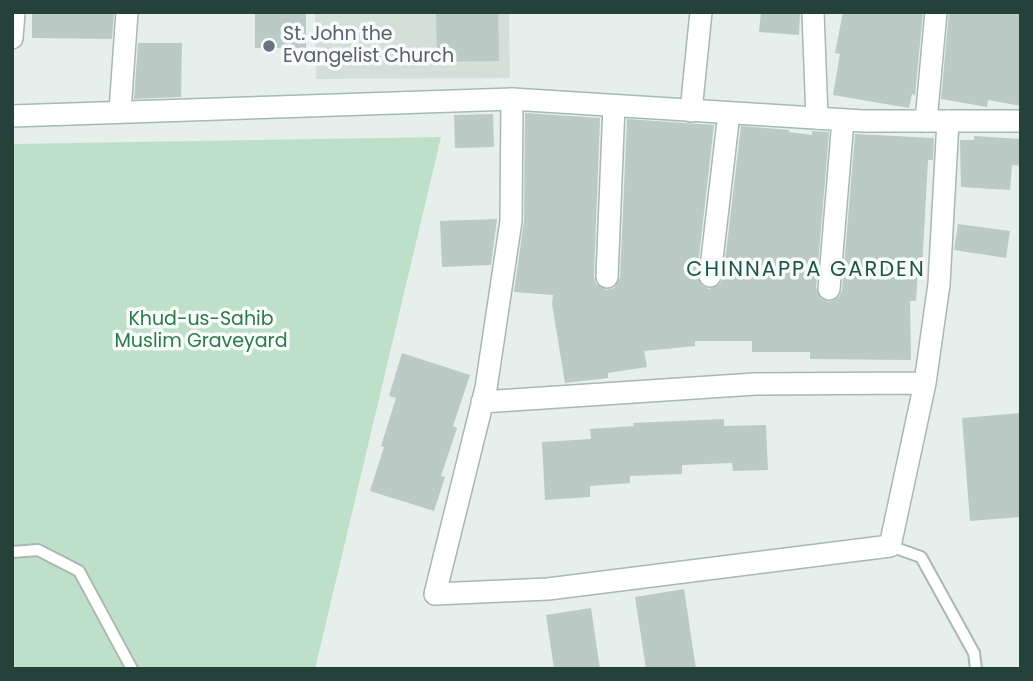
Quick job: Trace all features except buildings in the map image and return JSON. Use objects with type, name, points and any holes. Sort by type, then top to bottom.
[{"type":"street","points":[[12,38],[14,12]]},
{"type":"street","points":[[120,111],[127,12]]},
{"type":"street","points":[[691,111],[701,12]]},
{"type":"street","points":[[813,12],[817,118]]},
{"type":"street","points":[[926,121],[936,12]]},
{"type":"street","points":[[512,99],[511,221],[482,402],[435,594],[548,589],[890,546],[925,383],[939,284],[948,121]]},
{"type":"street","points":[[12,116],[512,99],[843,120],[1021,121]]},
{"type":"street","points":[[607,277],[614,106]]},
{"type":"street","points":[[710,276],[729,113]]},
{"type":"street","points":[[829,289],[843,120]]},
{"type":"street","points":[[482,402],[755,384],[925,383]]},
{"type":"lane","points":[[890,546],[921,557],[974,653],[976,669]]},
{"type":"lane","points":[[12,552],[38,550],[79,571],[132,669]]},
{"type":"shaded area","points":[[315,12],[509,12],[510,78],[316,79]]},
{"type":"green space","name":"Khud-us-Sahib Muslim Graveyard","points":[[441,137],[315,669],[12,669],[12,144]]},
{"type":"place","name":"St. John the Evangelist Church","points":[[269,46]]},
{"type":"district","name":"CHINNAPPA GARDEN","points":[[806,271]]}]
